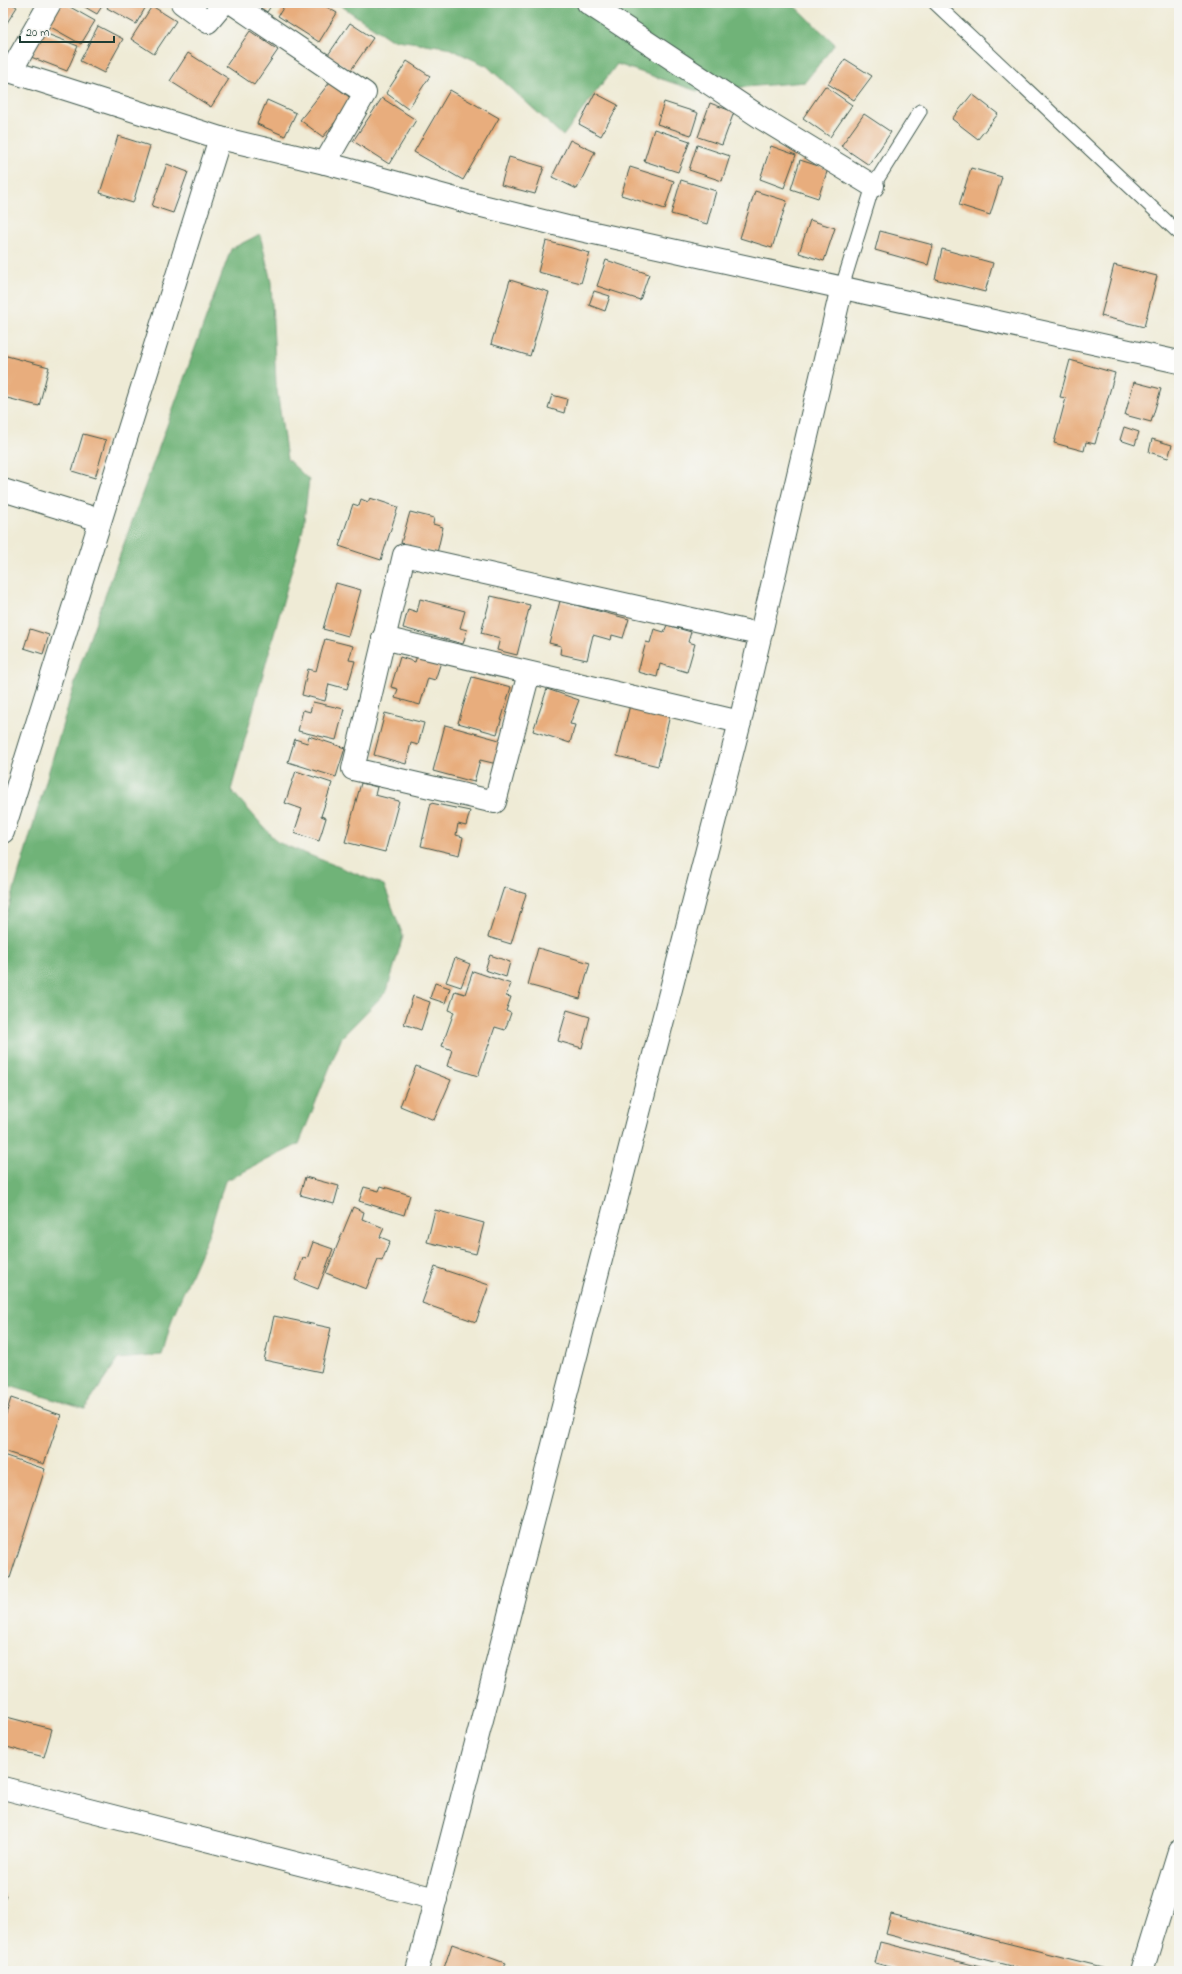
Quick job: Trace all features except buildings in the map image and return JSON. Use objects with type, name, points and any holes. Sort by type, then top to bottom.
[{"type":"street","points":[[50,3],[7,70],[220,138],[325,163],[478,205],[567,227],[1179,362]]},
{"type":"street","points":[[182,3],[208,22],[224,3]]},
{"type":"street","points":[[232,3],[365,92],[325,163]]},
{"type":"street","points":[[588,3],[763,119],[873,186]]},
{"type":"street","points":[[3,832],[220,138]]},
{"type":"street","points":[[417,1971],[740,722],[842,287]]},
{"type":"street","points":[[3,490],[100,520]]},
{"type":"street","points":[[529,673],[495,802],[353,769],[404,555],[760,634]]},
{"type":"street","points":[[383,638],[740,722]]},
{"type":"street","points":[[3,1788],[436,1899]]},
{"type":"street","points":[[1142,1971],[1179,1851]]},
{"type":"lane","points":[[935,3],[1179,233]]},
{"type":"lane","points":[[842,287],[873,186],[920,111]]},
{"type":"green space","points":[[337,3],[791,3],[835,44],[805,82],[697,91],[617,64],[563,136],[487,66],[446,47],[390,39]]},
{"type":"green space","points":[[260,234],[271,282],[276,383],[287,459],[309,480],[303,529],[231,790],[277,842],[384,885],[403,936],[387,991],[342,1037],[299,1144],[225,1181],[208,1236],[173,1316],[162,1355],[118,1359],[85,1409],[3,1384],[3,927],[81,662],[231,249]]}]
